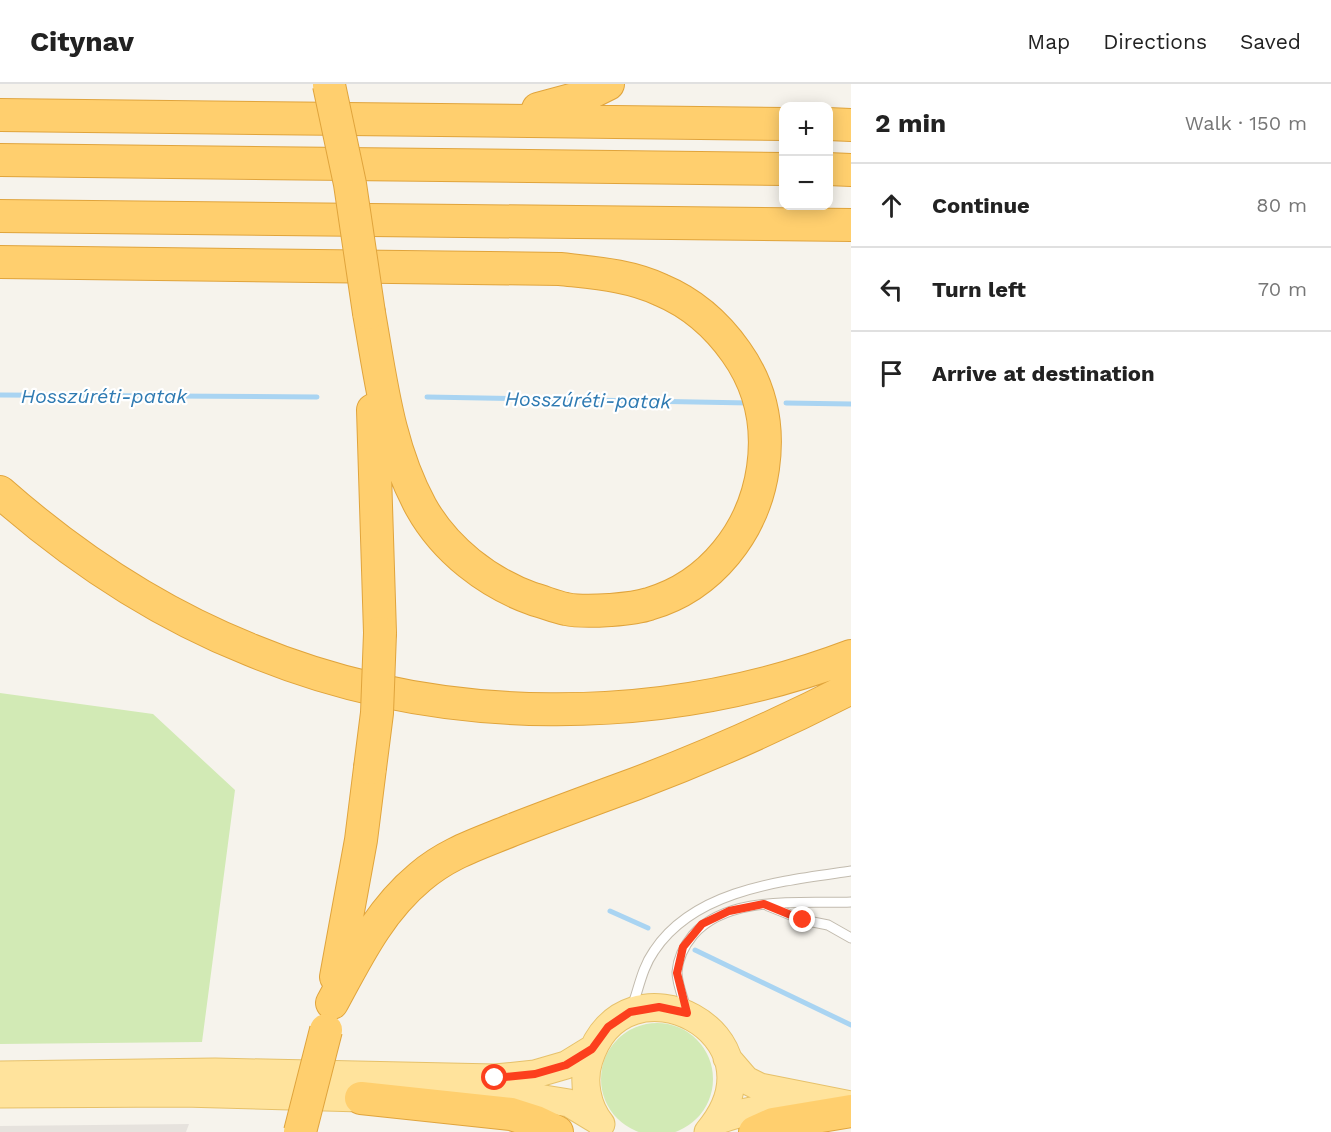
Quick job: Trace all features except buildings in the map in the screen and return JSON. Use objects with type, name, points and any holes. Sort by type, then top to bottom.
[{"type":"highway","points":[[0,262],[560,269],[614,275],[662,290],[708,318],[728,340],[743,362],[760,399],[766,438],[759,486],[745,526],[725,555],[709,571],[669,597],[648,605],[596,611],[566,609],[513,592],[471,565],[438,532],[422,509],[398,456],[388,423],[369,313],[350,184],[329,84]]},
{"type":"highway","points":[[491,119],[564,104],[582,98],[608,84]]},
{"type":"highway","points":[[0,105],[85,116]]},
{"type":"highway","points":[[0,115],[779,124]]},
{"type":"highway","points":[[833,124],[851,125]]},
{"type":"highway","points":[[0,160],[779,169]]},
{"type":"highway","points":[[833,169],[851,170]]},
{"type":"highway","points":[[0,216],[851,225]]},
{"type":"highway","points":[[300,1132],[329,1016],[361,840],[377,713],[380,633],[369,313]]},
{"type":"highway","points":[[0,492],[34,522],[83,559],[142,597],[204,628],[251,651],[321,674],[410,696],[454,704],[537,709],[585,709],[639,705],[694,698],[751,687],[808,672],[851,656]]},
{"type":"highway","points":[[329,1016],[372,930],[395,900],[420,877],[452,854],[746,740],[851,688]]},
{"type":"highway","points":[[361,1098],[510,1114],[536,1122],[557,1132]]},
{"type":"highway","points":[[755,1132],[773,1124],[851,1108]]},
{"type":"main road","points":[[602,1126],[589,1103],[585,1085],[586,1067],[592,1049],[608,1027],[630,1012],[659,1007],[687,1013],[700,1020],[712,1031],[728,1058],[746,1080],[760,1087],[851,1108]]},
{"type":"main road","points":[[0,1076],[215,1072],[495,1078],[535,1074],[566,1065],[592,1049]]},
{"type":"main road","points":[[714,1126],[726,1105],[730,1090],[728,1058]]},
{"type":"main road","points":[[0,1094],[183,1093],[361,1098],[447,1094],[532,1097],[569,1103],[602,1126]]},
{"type":"main road","points":[[714,1126],[744,1111],[766,1108],[851,1108]]},
{"type":"lane","points":[[630,1012],[643,972],[654,951],[676,926],[706,905],[749,890],[790,880],[851,871]]},
{"type":"lane","points":[[687,1013],[677,973],[683,947],[702,924],[729,911],[764,904],[851,902]]},
{"type":"lane","points":[[764,904],[803,920],[828,925],[851,938]]},
{"type":"shaded area","points":[[189,1124],[186,1132],[0,1132],[0,1126]]},
{"type":"green space","points":[[0,693],[153,714],[235,790],[202,1042],[0,1044]]},
{"type":"green space","points":[[657,1023],[678,1028],[696,1040],[708,1058],[713,1079],[708,1100],[696,1118],[678,1130],[657,1135],[636,1130],[618,1118],[606,1100],[601,1079],[606,1058],[618,1040],[636,1028]]},
{"type":"waterway","name":"Hosszúréti-patak","points":[[0,395],[317,397]]},
{"type":"waterway","name":"Hosszúréti-patak","points":[[427,397],[749,403]]},
{"type":"waterway","name":"Hosszúréti-patak","points":[[786,403],[851,404]]},
{"type":"waterway","points":[[610,911],[648,928]]},
{"type":"waterway","points":[[695,950],[851,1025]]},
{"type":"route","points":[[495,1078],[535,1074],[566,1065],[592,1049],[608,1027],[630,1012],[659,1007],[673,1008],[687,1013],[677,973],[683,947],[702,924],[729,911],[764,904],[803,920]]}]
